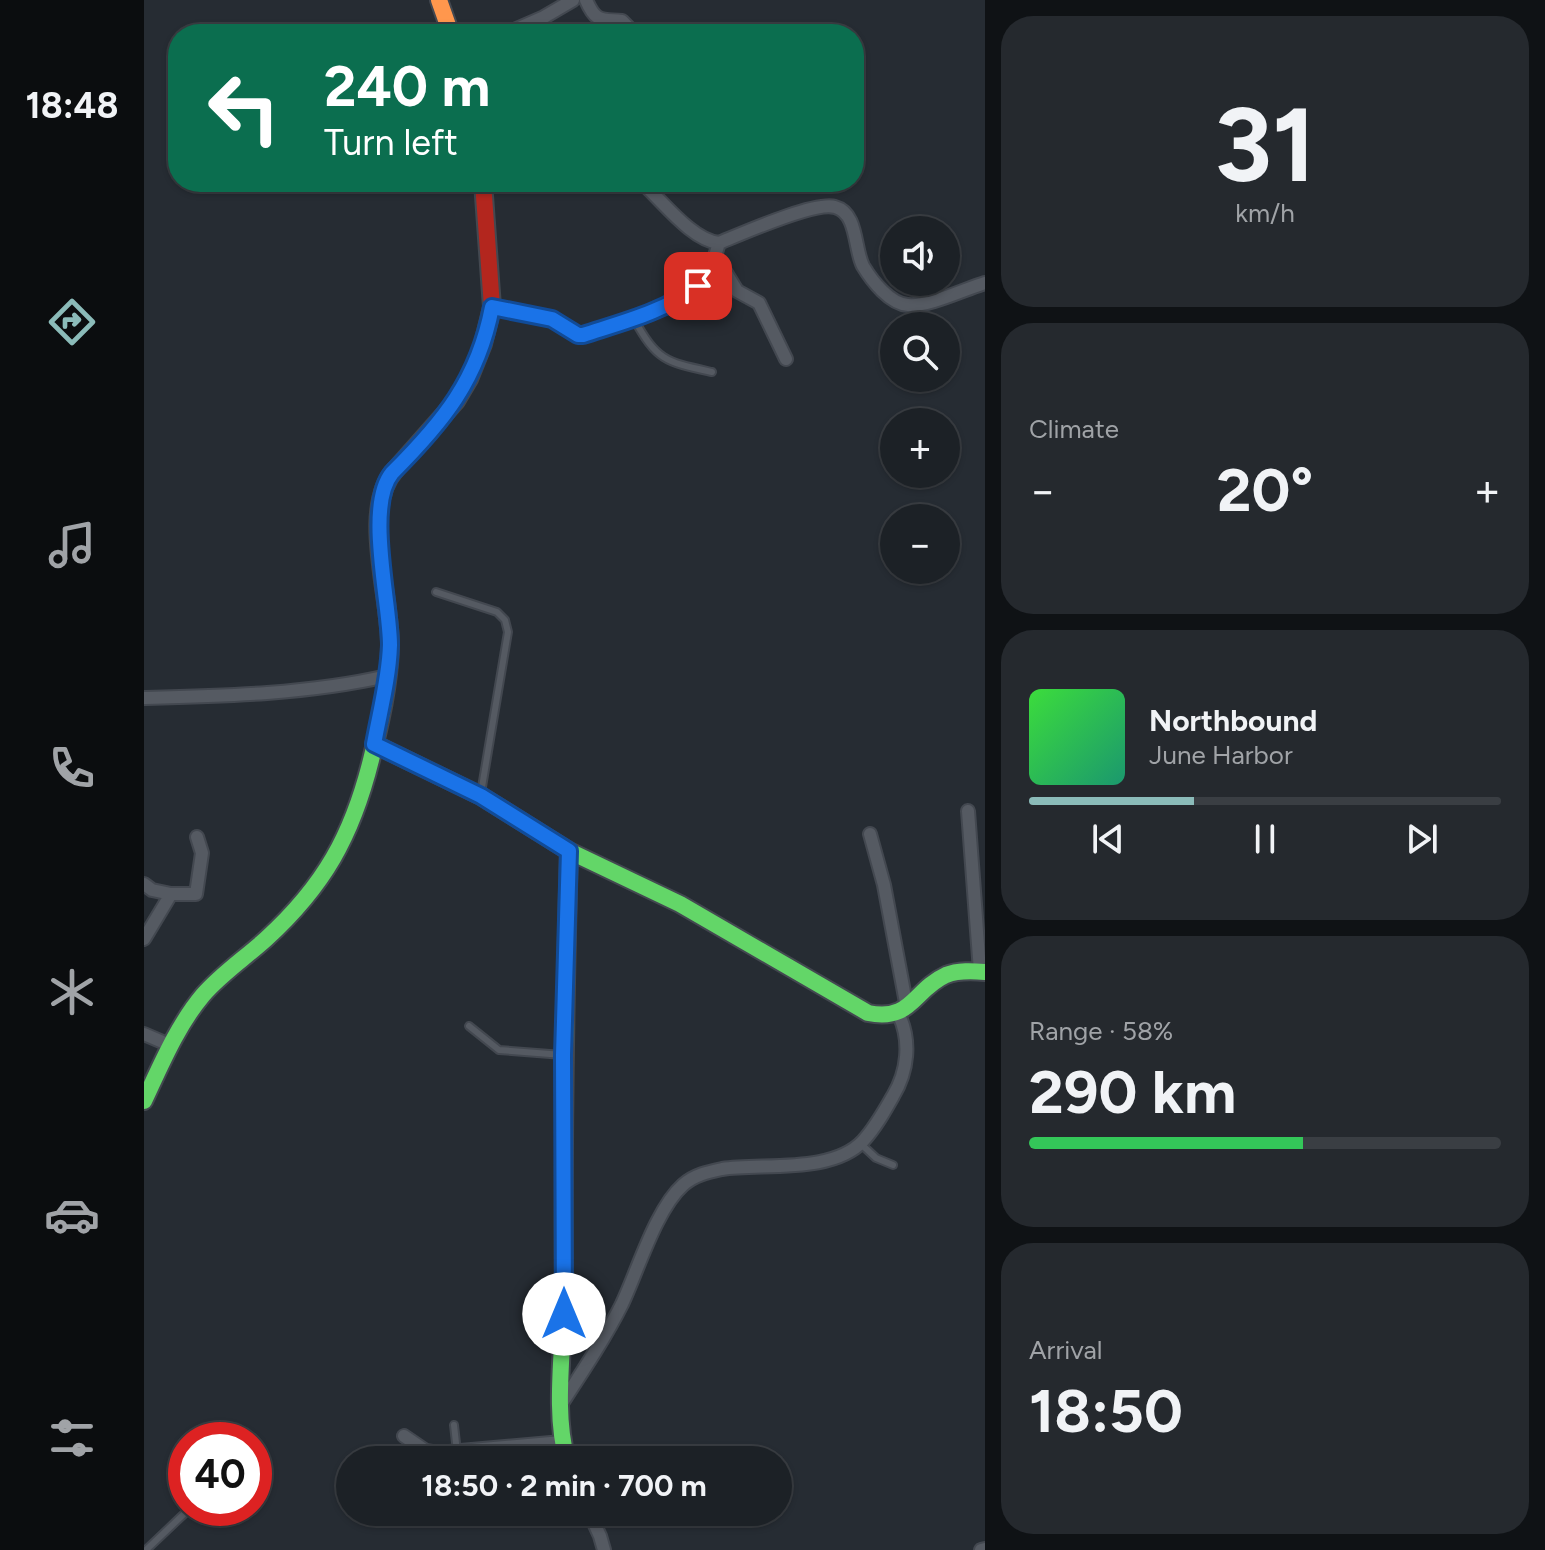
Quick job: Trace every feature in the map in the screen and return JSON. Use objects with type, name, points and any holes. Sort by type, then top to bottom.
[{"type":"street","points":[[439,0],[447,24]]},
{"type":"street","points":[[528,24],[573,0]]},
{"type":"street","points":[[586,0],[599,19],[619,20],[624,24]]},
{"type":"street","points":[[144,1101],[194,1007],[205,993],[312,895],[353,821],[374,744],[390,644],[381,554],[381,495],[385,481],[457,400],[482,345],[492,307],[484,192]]},
{"type":"street","points":[[652,192],[697,235],[717,249],[737,291],[759,303],[786,359]]},
{"type":"street","points":[[492,307],[552,319],[578,335],[634,319],[680,300],[698,286],[709,273],[717,249],[778,220],[823,206],[841,209],[847,217],[863,266],[887,295],[898,302],[909,306],[922,304],[985,283]]},
{"type":"street","points":[[144,698],[304,689],[387,676]]},
{"type":"street","points":[[374,744],[481,796],[569,851],[680,904],[878,1016],[903,1012],[944,975],[982,972],[981,908],[968,811]]},
{"type":"street","points":[[561,1406],[622,1303],[648,1243],[680,1187],[691,1178],[709,1171],[817,1162],[841,1156],[861,1144],[879,1121],[901,1082],[907,1032],[884,885],[870,834]]},
{"type":"street","points":[[144,884],[152,890],[171,894],[196,894],[202,853],[197,837]]},
{"type":"street","points":[[563,1446],[563,1055],[569,851]]},
{"type":"street","points":[[144,939],[171,894]]},
{"type":"street","points":[[144,1034],[172,1046]]},
{"type":"street","points":[[404,1436],[419,1446]]},
{"type":"street","points":[[520,1446],[562,1442]]},
{"type":"street","points":[[595,1526],[604,1550]]},
{"type":"lane","points":[[634,319],[653,350],[667,361],[712,372]]},
{"type":"lane","points":[[436,592],[497,612],[505,620],[508,632],[481,796]]},
{"type":"lane","points":[[469,1026],[499,1050],[563,1055]]},
{"type":"lane","points":[[861,1144],[876,1158],[893,1165]]},
{"type":"lane","points":[[454,1425],[456,1446]]},
{"type":"lane","points":[[146,1550],[171,1526]]},
{"type":"traffic: fast","points":[[144,1101],[170,1046],[194,1007],[217,980],[266,939],[304,899],[333,858],[355,813],[371,760],[388,675],[389,627],[378,530],[385,487],[395,470]]},
{"type":"traffic: fast","points":[[374,744],[481,796],[569,851],[680,904],[868,1013],[883,1015],[903,1009],[946,975],[985,972]]},
{"type":"traffic: fast","points":[[564,1446],[560,1400],[569,851]]},
{"type":"traffic: slow","points":[[439,0],[447,24]]},
{"type":"traffic: jam","points":[[395,470],[456,401],[483,344],[492,307],[484,192]]},
{"type":"route","points":[[564,1314],[563,1055],[569,851],[481,796],[374,744],[390,644],[381,554],[381,495],[385,481],[457,400],[482,345],[492,307],[552,319],[583,335],[655,311],[680,300],[698,286]]}]
